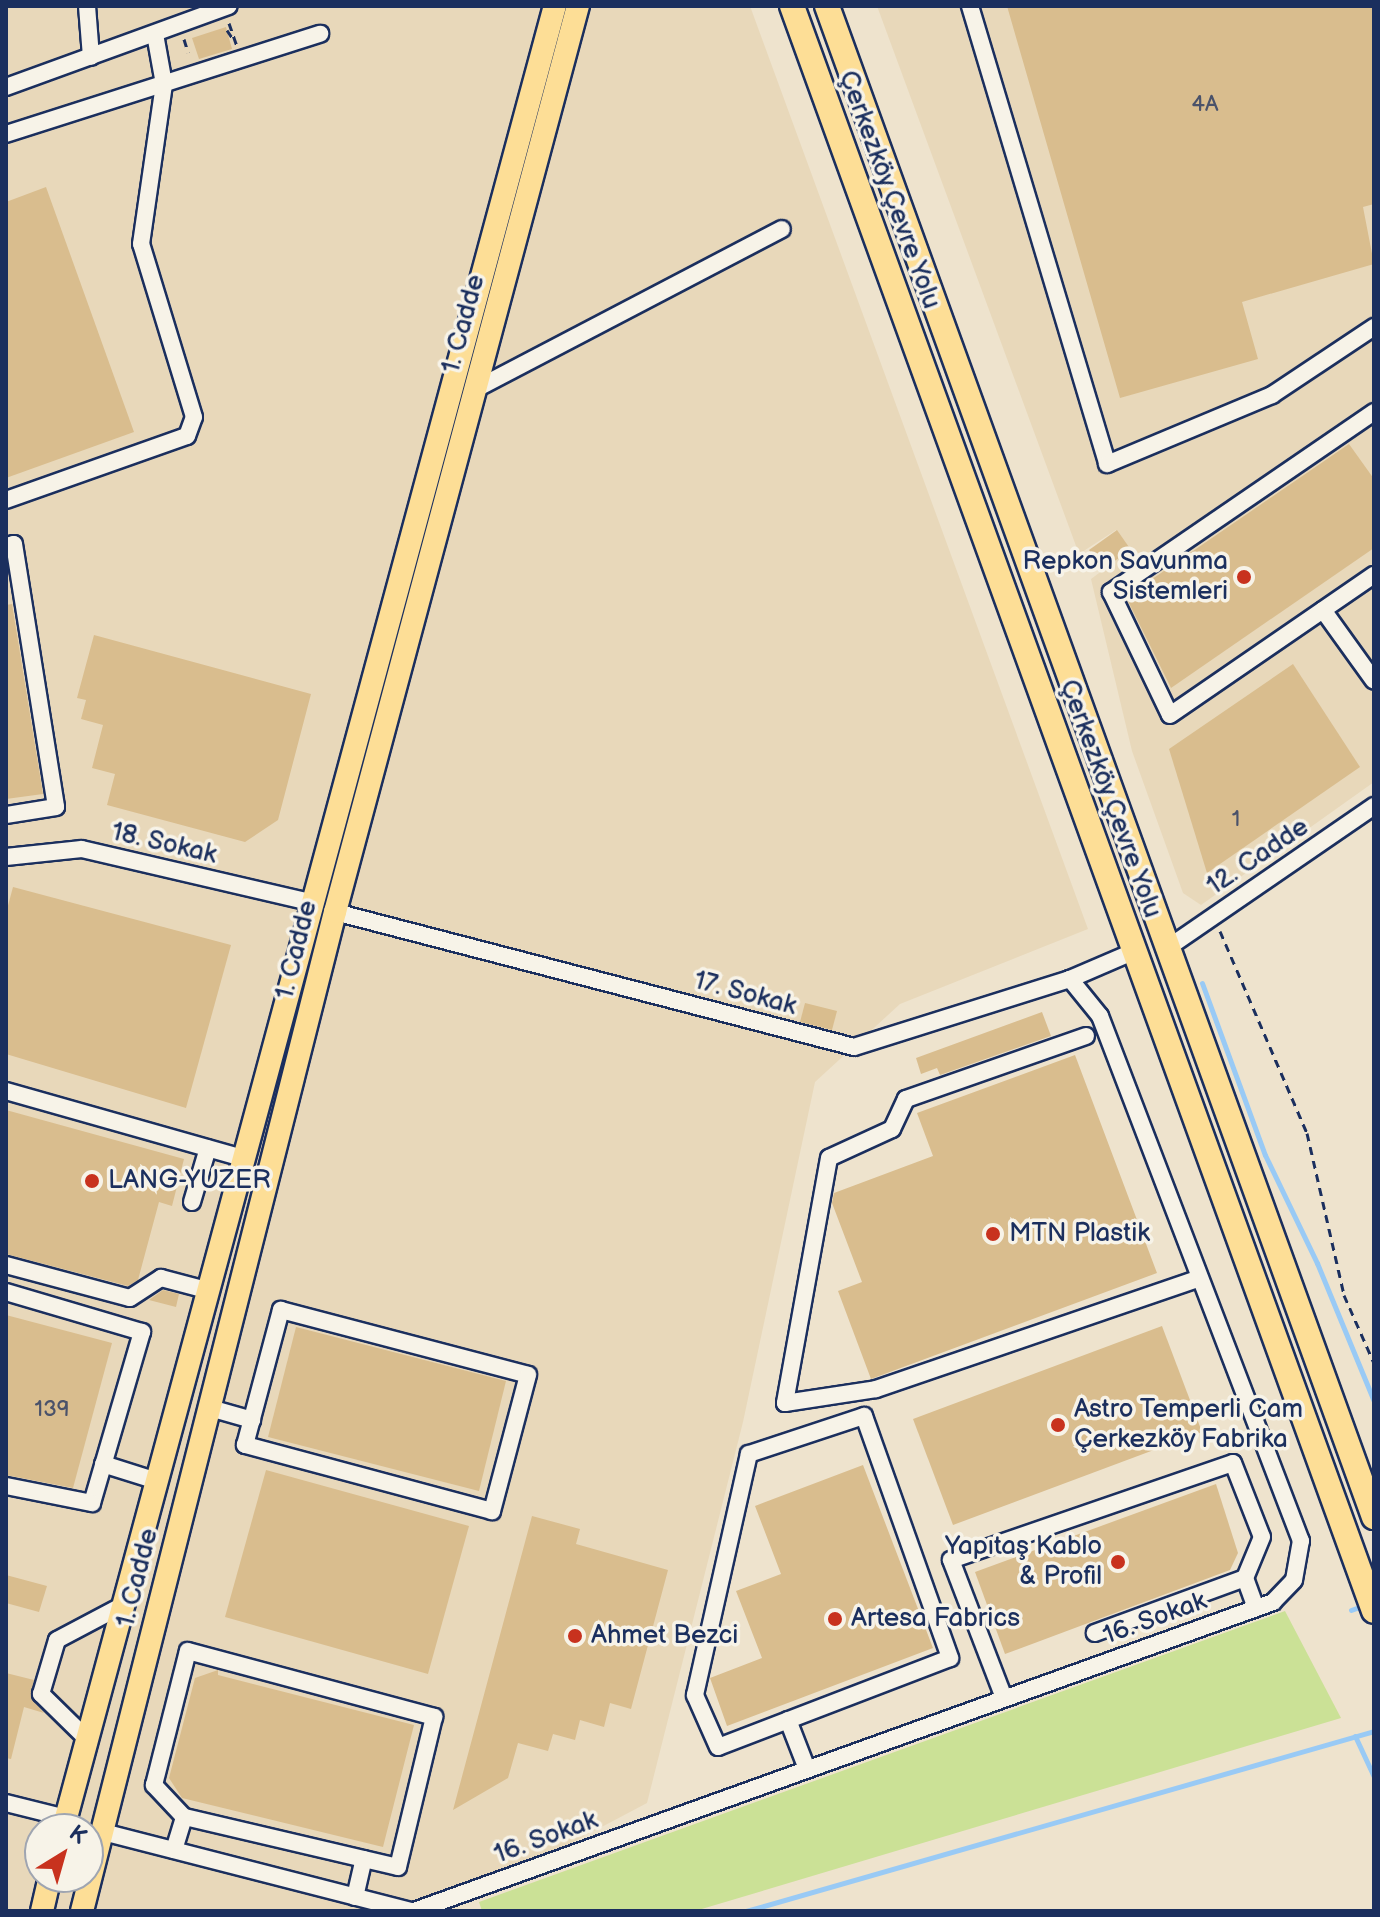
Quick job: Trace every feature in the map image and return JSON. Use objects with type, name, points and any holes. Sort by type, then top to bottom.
[{"type":"highway","name":"Çerkezköy Çevre Yolu","points":[[792,6],[1374,1611]]},
{"type":"highway","points":[[827,6],[1374,1517]]},
{"type":"main road","name":"1. Cadde","points":[[67,1813],[309,902],[555,6]]},
{"type":"main road","name":"1. Cadde","points":[[104,1828],[335,912],[578,6]]},
{"type":"street","points":[[87,6],[91,57]]},
{"type":"street","points":[[970,6],[1107,464],[1272,395],[1374,327]]},
{"type":"street","points":[[6,87],[155,34],[228,13]]},
{"type":"street","points":[[6,500],[187,436],[194,417],[141,244],[164,84],[155,34]]},
{"type":"street","points":[[6,134],[320,34]]},
{"type":"street","points":[[476,389],[782,229]]},
{"type":"street","points":[[1374,412],[1111,592],[1170,715],[1374,575]]},
{"type":"street","points":[[6,546],[14,544],[56,807],[6,815]]},
{"type":"street","points":[[1323,610],[1374,681]]},
{"type":"street","name":"12. Cadde","points":[[1169,947],[1374,806]]},
{"type":"street","name":"18. Sokak","points":[[6,857],[82,849],[309,902]]},
{"type":"street","name":"17. Sokak","points":[[335,912],[854,1047],[1070,979],[1135,951]]},
{"type":"street","name":"16. Sokak","points":[[104,1832],[412,1911],[1273,1602],[1294,1580],[1301,1541],[1100,1016],[1070,979]]},
{"type":"street","points":[[1086,1036],[906,1099],[892,1129],[829,1158],[785,1403],[876,1389],[1200,1278]]},
{"type":"street","points":[[6,1091],[242,1158]]},
{"type":"street","points":[[192,1202],[208,1148]]},
{"type":"street","points":[[6,1265],[130,1298],[161,1278],[206,1290]]},
{"type":"street","points":[[6,1292],[142,1332],[92,1503],[6,1486]]},
{"type":"street","points":[[281,1310],[528,1375],[492,1511],[245,1445],[252,1420],[281,1310]]},
{"type":"street","points":[[210,1408],[252,1420]]},
{"type":"street","points":[[864,1416],[950,1658],[788,1720],[718,1747],[695,1695],[749,1454],[864,1416]]},
{"type":"street","points":[[1004,1698],[951,1560],[1233,1463],[1262,1537],[1245,1578],[1256,1608]]},
{"type":"street","points":[[103,1464],[157,1481]]},
{"type":"street","points":[[1095,1633],[1245,1578]]},
{"type":"street","points":[[88,1740],[41,1694],[57,1640],[125,1604]]},
{"type":"street","points":[[188,1651],[434,1717],[398,1867],[364,1859],[184,1817],[154,1785],[188,1651]]},
{"type":"street","points":[[788,1720],[807,1769]]},
{"type":"street","points":[[6,1803],[34,1813]]},
{"type":"street","points":[[174,1850],[184,1817]]},
{"type":"street","points":[[355,1897],[364,1859]]},
{"type":"path","points":[[227,30],[235,44],[228,13]]},
{"type":"path","points":[[183,36],[191,50]]},
{"type":"path","points":[[1214,916],[1307,1133],[1344,1295],[1374,1363]]},
{"type":"shaded area","points":[[6,6],[750,6],[1088,929],[900,1004],[815,1082],[743,1422],[647,1803],[443,1911],[6,1911]]},
{"type":"shaded area","points":[[877,6],[1374,6],[1374,782],[1201,905],[1183,893],[1132,751],[1091,579],[1130,550],[1116,530],[1079,554]]},
{"type":"green space","points":[[1285,1611],[1341,1718],[695,1911],[482,1911],[479,1902]]},
{"type":"building","points":[[1007,6],[1374,6],[1374,204],[1363,207],[1374,264],[1242,302],[1258,359],[1120,398]]},
{"type":"building","points":[[226,27],[232,49],[199,59],[192,38]]},
{"type":"building","points":[[46,187],[134,432],[6,478],[6,202]]},
{"type":"building","name":"Repkon Savunma Sistemleri","points":[[1349,444],[1374,479],[1374,548],[1171,688],[1126,597]]},
{"type":"building","points":[[1117,530],[1131,550],[1103,569],[1089,550]]},
{"type":"building","points":[[12,604],[43,794],[6,799],[6,605]]},
{"type":"building","points":[[94,635],[311,694],[278,820],[245,842],[107,805],[115,774],[92,768],[103,725],[81,719],[86,700],[77,698]]},
{"type":"building","points":[[1293,664],[1360,767],[1207,873],[1169,749]]},
{"type":"building","points":[[13,887],[231,945],[186,1108],[6,1054],[6,913]]},
{"type":"building","points":[[805,1003],[837,1011],[832,1030],[800,1022]]},
{"type":"building","points":[[1042,1012],[1051,1036],[940,1075],[937,1068],[921,1074],[916,1058]]},
{"type":"building","name":"MTN Plastik","points":[[1075,1055],[1157,1273],[871,1379],[838,1291],[862,1282],[832,1203],[834,1193],[933,1156],[917,1113]]},
{"type":"building","name":"LANG-YUZER","points":[[6,1110],[184,1159],[172,1206],[159,1202],[138,1280],[128,1286],[6,1254]]},
{"type":"building","points":[[163,1290],[179,1294],[176,1307],[149,1300]]},
{"type":"building","points":[[6,1315],[112,1343],[73,1488],[6,1475]]},
{"type":"building","name":"Astro Temperli Cam Çerkezköy Fabrika","points":[[1162,1326],[1202,1432],[953,1525],[913,1419]]},
{"type":"building","points":[[296,1327],[506,1381],[479,1491],[268,1437]]},
{"type":"building","name":"Artesa Fabrics","points":[[863,1465],[933,1648],[727,1726],[710,1678],[762,1658],[736,1591],[781,1574],[755,1506]]},
{"type":"building","points":[[266,1470],[469,1526],[428,1674],[225,1617]]},
{"type":"building","name":"Yapıtaş Kablo & Profil","points":[[1216,1484],[1238,1553],[1230,1570],[1005,1654],[975,1572]]},
{"type":"building","name":"Ahmet Bezci","points":[[532,1516],[580,1529],[576,1544],[668,1570],[631,1709],[610,1703],[604,1727],[580,1720],[575,1740],[553,1734],[548,1751],[518,1743],[508,1778],[453,1810]]},
{"type":"building","points":[[6,1575],[47,1586],[39,1612],[6,1603]]},
{"type":"building","points":[[218,1670],[218,1675],[414,1725],[383,1847],[182,1798],[169,1778],[195,1678]]},
{"type":"building","points":[[6,1673],[34,1680],[31,1698],[44,1713],[24,1707],[11,1759],[6,1758]]},
{"type":"waterway","points":[[1202,983],[1265,1155],[1317,1263],[1374,1401]]},
{"type":"waterway","points":[[1351,1610],[1365,1605]]},
{"type":"waterway","points":[[746,1911],[1374,1731]]},
{"type":"waterway","points":[[1355,1736],[1374,1777]]},
{"type":"place","name":"Repkon Savunma Sistemleri","points":[[1244,577]]},
{"type":"place","name":"LANG-YUZER","points":[[92,1181]]},
{"type":"place","name":"MTN Plastik","points":[[993,1234]]},
{"type":"place","name":"Astro Temperli Cam Çerkezköy Fabrika","points":[[1058,1425]]},
{"type":"place","name":"Yapıtaş Kablo & Profil","points":[[1118,1562]]},
{"type":"place","name":"Artesa Fabrics","points":[[835,1619]]},
{"type":"place","name":"Ahmet Bezci","points":[[575,1636]]}]
